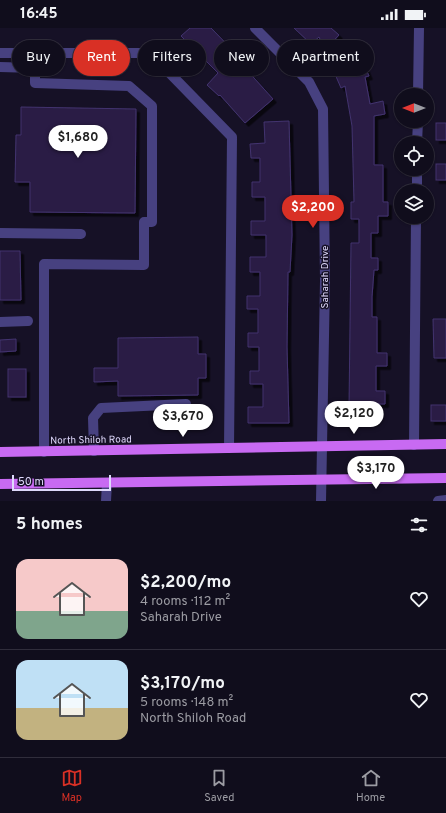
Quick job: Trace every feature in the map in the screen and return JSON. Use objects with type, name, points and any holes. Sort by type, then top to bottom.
[{"type":"main road","name":"North Shiloh Road","points":[[0,452],[446,444]]},
{"type":"main road","points":[[0,484],[446,478]]},
{"type":"street","name":"Saharah Drive","points":[[255,28],[309,82],[323,109],[325,281],[321,501]]},
{"type":"street","points":[[418,88],[419,28]]},
{"type":"street","points":[[0,53],[150,53],[232,137],[230,448]]},
{"type":"street","points":[[0,67],[35,68],[35,84],[130,86],[152,106],[152,222],[144,222],[144,265],[44,264],[44,452]]},
{"type":"street","points":[[414,445],[416,224]]},
{"type":"street","points":[[0,233],[81,234]]},
{"type":"street","points":[[0,322],[28,321]]},
{"type":"street","points":[[94,451],[93,418],[101,408],[186,404]]},
{"type":"street","points":[[106,501],[107,483]]},
{"type":"street","points":[[438,501],[446,500]]},
{"type":"building","points":[[190,28],[211,28],[223,40],[214,40],[214,69],[206,61],[206,40],[185,40],[181,36]]},
{"type":"building","points":[[294,28],[331,28],[339,35],[334,40],[320,40],[319,37],[316,40],[307,40]]},
{"type":"building","points":[[215,76],[252,76],[273,99],[245,123],[220,95],[219,96],[207,85]]},
{"type":"building","points":[[336,76],[369,76],[365,77],[370,104],[383,101],[385,114],[374,116],[374,165],[383,165],[383,202],[388,202],[388,216],[378,216],[378,233],[371,233],[371,258],[378,258],[378,270],[374,270],[372,317],[377,317],[377,353],[387,353],[387,366],[376,366],[376,391],[385,391],[385,404],[375,404],[375,422],[356,421],[357,407],[349,407],[351,243],[359,243],[359,219],[351,219],[351,202],[354,202],[352,126],[345,86],[341,88]]},
{"type":"building","points":[[21,107],[136,109],[135,213],[30,212],[30,182],[15,182],[16,135],[21,135]]},
{"type":"building","points":[[289,121],[292,235],[290,272],[288,272],[287,347],[289,423],[248,423],[248,407],[263,407],[263,384],[250,384],[250,371],[259,371],[259,347],[248,347],[248,333],[258,333],[258,309],[247,309],[247,296],[260,296],[260,272],[250,272],[250,257],[266,257],[266,235],[251,235],[251,221],[265,221],[265,197],[252,197],[252,182],[260,182],[260,158],[251,158],[250,144],[265,143],[264,122]]},
{"type":"building","points":[[436,123],[446,123],[446,140],[436,140]]},
{"type":"building","points":[[436,164],[446,164],[446,180],[436,180]]},
{"type":"building","points":[[0,251],[20,251],[21,300],[0,300]]},
{"type":"building","points":[[433,319],[446,319],[446,358],[434,358]]},
{"type":"building","points":[[198,337],[198,354],[206,354],[206,378],[198,378],[198,395],[118,396],[118,381],[94,382],[94,368],[118,368],[118,338]]},
{"type":"building","points":[[16,339],[16,351],[0,352],[0,340]]},
{"type":"building","points":[[8,369],[26,369],[26,397],[8,397]]},
{"type":"building","points":[[431,405],[446,405],[446,421],[431,421]]}]
